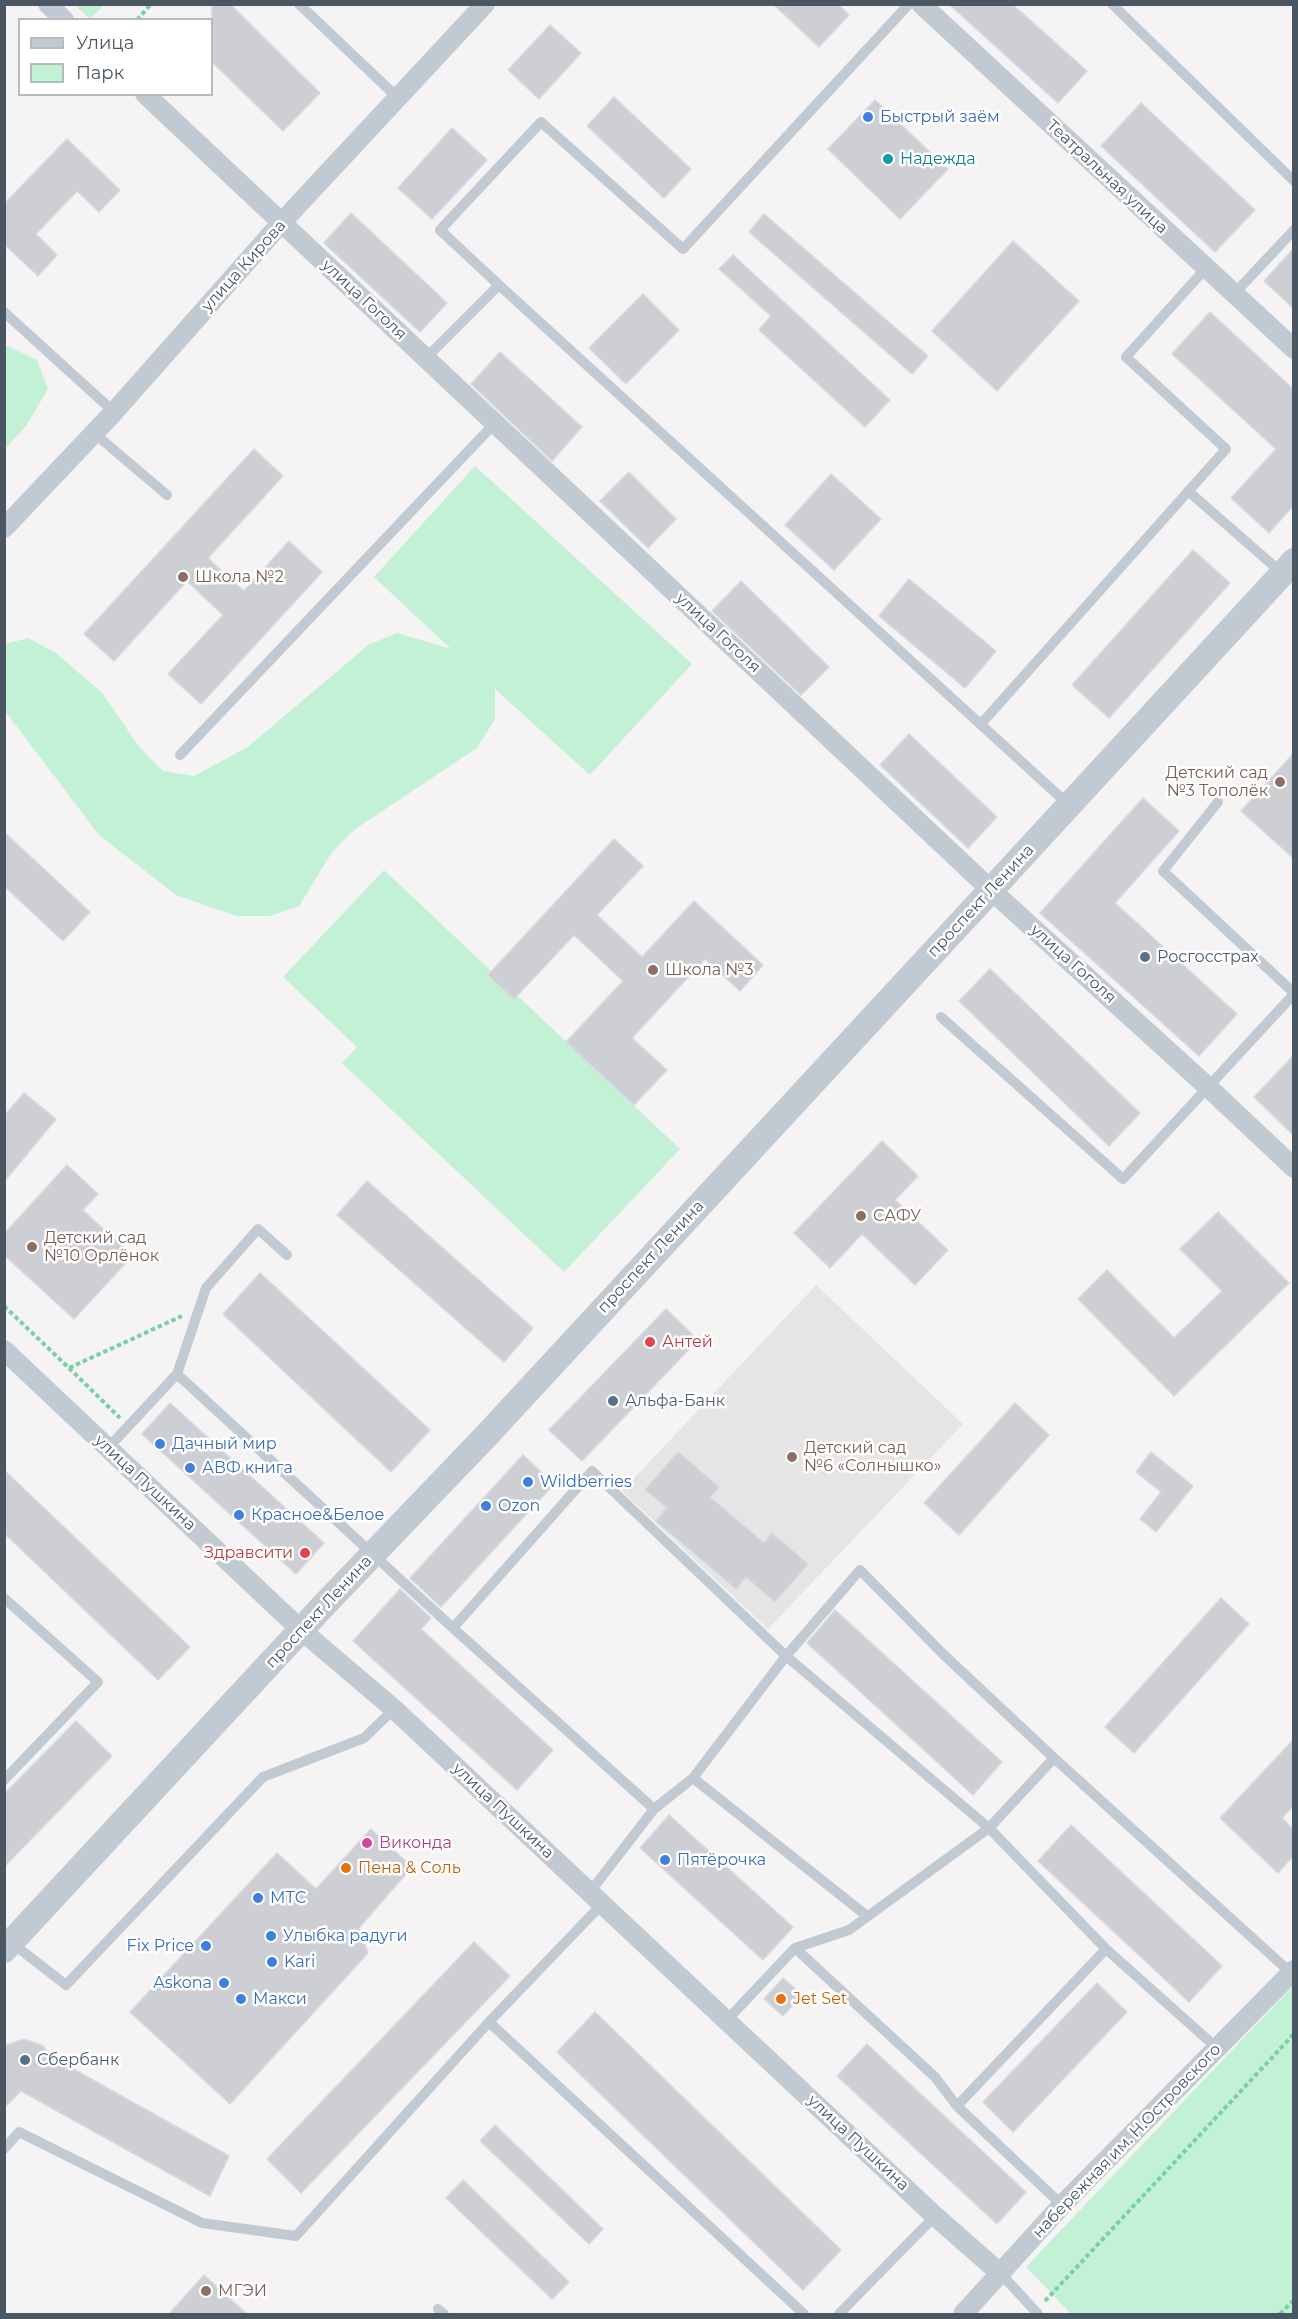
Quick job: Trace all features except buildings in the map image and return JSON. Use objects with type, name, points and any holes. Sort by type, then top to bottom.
[{"type":"street","points":[[48,4],[62,18]]},
{"type":"street","name":"улица Кирова","points":[[4,528],[114,412],[282,222],[485,4]]},
{"type":"street","name":"Театральная улица","points":[[921,4],[1293,349]]},
{"type":"street","name":"улица Гоголя","points":[[147,96],[992,891],[1209,1088],[1293,1168]]},
{"type":"street","name":"проспект Ленина","points":[[8,1947],[992,891],[1288,567]]},
{"type":"street","name":"улица Пушкина","points":[[4,1350],[301,1630],[394,1710],[935,2216],[1001,2274]]},
{"type":"street","name":"набережная им. Н.Островского","points":[[963,2314],[1062,2205],[1292,1972]]},
{"type":"lane","points":[[299,4],[398,98]]},
{"type":"lane","points":[[909,4],[683,249],[541,122],[440,230],[1069,805]]},
{"type":"lane","points":[[1112,4],[1293,181]]},
{"type":"lane","points":[[1234,294],[1293,230]]},
{"type":"lane","points":[[981,724],[1226,449],[1126,357],[1206,268]]},
{"type":"lane","points":[[426,358],[499,285]]},
{"type":"lane","points":[[4,312],[114,412]]},
{"type":"lane","points":[[180,755],[495,423]]},
{"type":"lane","points":[[94,433],[168,495]]},
{"type":"lane","points":[[1188,491],[1288,567]]},
{"type":"lane","points":[[941,1017],[1123,1179],[1293,994],[1163,871],[1218,802]]},
{"type":"lane","points":[[108,1448],[177,1374],[206,1288],[258,1230],[287,1256]]},
{"type":"lane","points":[[177,1374],[654,1809]]},
{"type":"lane","points":[[453,1628],[592,1471],[786,1656],[988,1828],[1106,1949],[1218,2049]]},
{"type":"lane","points":[[4,2149],[19,2132],[201,2223],[296,2236],[489,2022],[596,1898],[654,1809],[693,1778],[786,1656],[860,1570],[943,1654],[1054,1758],[1292,1972]]},
{"type":"lane","points":[[4,1598],[98,1682],[4,1779]]},
{"type":"lane","points":[[8,1947],[66,1985],[263,1777],[364,1738],[394,1710]]},
{"type":"lane","points":[[727,2020],[795,1948],[849,1930],[988,1828],[1054,1758]]},
{"type":"lane","points":[[693,1778],[867,1916]]},
{"type":"lane","points":[[795,1948],[935,2077],[957,2106],[1062,2205]]},
{"type":"lane","points":[[957,2106],[1106,1949]]},
{"type":"lane","points":[[489,2022],[804,2314]]},
{"type":"lane","points":[[839,2314],[935,2216]]},
{"type":"lane","points":[[1001,2274],[1036,2313]]},
{"type":"path","points":[[139,18],[151,4]]},
{"type":"path","points":[[4,1306],[128,1426]]},
{"type":"path","points":[[69,1368],[199,1308]]},
{"type":"path","points":[[1036,2313],[1293,2034]]},
{"type":"path","points":[[1280,2314],[1293,2300]]},
{"type":"shaded area","name":"Детский сад №6 «Солнышко»","points":[[816,1285],[963,1424],[768,1629],[622,1491]]},
{"type":"green space","points":[[75,5],[104,5],[91,18]]},
{"type":"green space","points":[[5,345],[37,360],[48,389],[26,426],[5,449]]},
{"type":"green space","points":[[475,466],[692,664],[590,775],[495,689],[495,719],[477,748],[354,830],[332,852],[299,906],[270,916],[236,916],[176,895],[99,835],[5,711],[5,644],[28,638],[56,653],[103,694],[140,748],[163,771],[194,776],[248,747],[368,645],[397,633],[451,649],[374,577]]},
{"type":"green space","points":[[384,870],[680,1149],[564,1272],[342,1063],[357,1047],[283,977]]},
{"type":"green space","points":[[1293,1986],[1293,2314],[1071,2314],[1026,2267]]},
{"type":"place","name":"Быстрый заём","points":[[868,117]]},
{"type":"place","name":"Надежда","points":[[888,159]]},
{"type":"place","name":"Школа №2","points":[[183,577]]},
{"type":"place","name":"Детский сад №3 Тополёк","points":[[1280,782]]},
{"type":"place","name":"Росгосстрах","points":[[1145,957]]},
{"type":"place","name":"Школа №3","points":[[653,970]]},
{"type":"place","name":"САФУ","points":[[861,1216]]},
{"type":"place","name":"Детский сад №10 Орлёнок","points":[[32,1247]]},
{"type":"place","name":"Антей","points":[[650,1342]]},
{"type":"place","name":"Альфа-Банк","points":[[613,1401]]},
{"type":"place","name":"Дачный мир","points":[[160,1444]]},
{"type":"place","name":"Детский сад №6 «Солнышко»","points":[[792,1457]]},
{"type":"place","name":"АВФ книга","points":[[190,1468]]},
{"type":"place","name":"Wildberries","points":[[528,1482]]},
{"type":"place","name":"Ozon","points":[[486,1506]]},
{"type":"place","name":"Красное&Белое","points":[[239,1515]]},
{"type":"place","name":"Здравсити","points":[[305,1553]]},
{"type":"place","name":"Виконда","points":[[367,1843]]},
{"type":"place","name":"Пятёрочка","points":[[665,1860]]},
{"type":"place","name":"Пена & Соль","points":[[346,1868]]},
{"type":"place","name":"МТС","points":[[258,1898]]},
{"type":"place","name":"Улыбка радуги","points":[[271,1936]]},
{"type":"place","name":"Fix Price","points":[[206,1946]]},
{"type":"place","name":"Kari","points":[[272,1962]]},
{"type":"place","name":"Askona","points":[[224,1983]]},
{"type":"place","name":"Макси","points":[[241,1999]]},
{"type":"place","name":"Jet Set","points":[[781,1999]]},
{"type":"place","name":"Сбербанк","points":[[25,2060]]},
{"type":"place","name":"МГЭИ","points":[[206,2291]]}]
